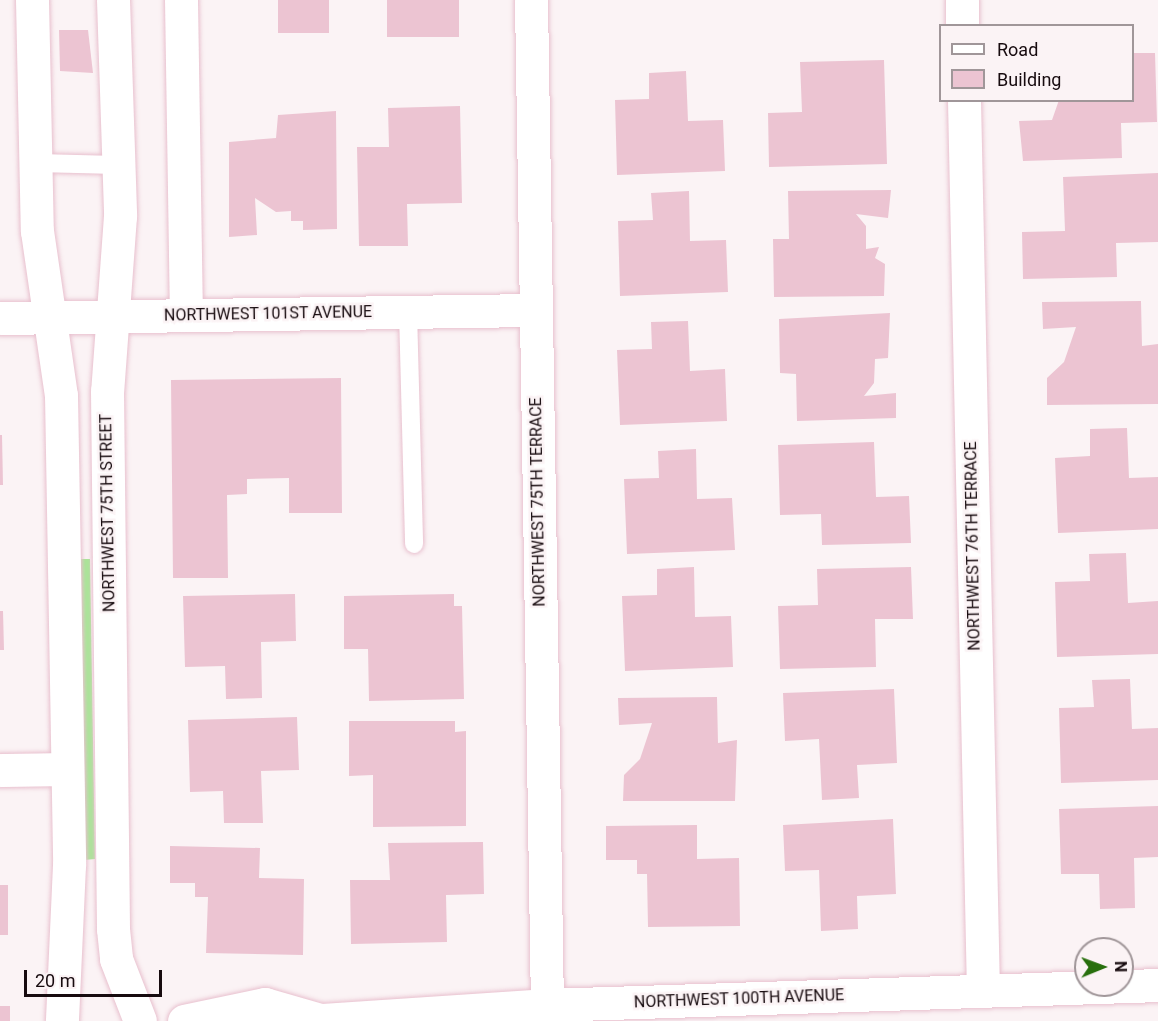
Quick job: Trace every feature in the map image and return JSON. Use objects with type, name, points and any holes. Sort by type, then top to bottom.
[{"type":"street","points":[[32,0],[37,231],[61,395],[68,769],[62,1021]]},
{"type":"street","name":"NORTHWEST 75TH STREET","points":[[113,0],[120,216],[110,316],[113,929],[116,959],[137,1015]]},
{"type":"street","points":[[181,0],[186,315]]},
{"type":"street","name":"NORTHWEST 75TH TERRACE","points":[[537,0],[535,310],[547,1005]]},
{"type":"street","points":[[962,0],[962,24]]},
{"type":"street","name":"NORTHWEST 76TH TERRACE","points":[[964,102],[983,991]]},
{"type":"street","name":"NORTHWEST 101ST AVENUE","points":[[0,318],[535,310]]},
{"type":"street","points":[[0,770],[68,769]]},
{"type":"street","name":"NORTHWEST 100TH AVENUE","points":[[137,1015],[182,1021],[265,1004],[319,1020],[547,1005],[1158,985]]},
{"type":"lane","points":[[36,163],[118,165]]},
{"type":"lane","points":[[408,311],[414,544]]},
{"type":"shaded area","points":[[81,559],[90,559],[95,859],[84,860]]},
{"type":"building","points":[[278,0],[329,0],[329,33],[278,33]]},
{"type":"building","points":[[387,0],[459,0],[459,37],[387,37]]},
{"type":"building","points":[[59,30],[88,30],[93,73],[60,71]]},
{"type":"building","points":[[1134,53],[1155,53],[1157,122],[1121,123],[1122,158],[1023,161],[1019,121],[1052,120],[1058,102],[1134,102]]},
{"type":"building","points":[[884,60],[887,164],[769,167],[768,113],[802,112],[800,62]]},
{"type":"building","points":[[686,71],[688,121],[723,120],[725,171],[617,175],[615,100],[649,99],[649,73]]},
{"type":"building","points":[[460,106],[462,203],[407,204],[408,246],[359,246],[357,147],[389,147],[388,108]]},
{"type":"building","points":[[336,111],[337,229],[303,230],[303,221],[291,221],[291,211],[276,212],[255,198],[257,235],[229,237],[229,142],[276,138],[278,115]]},
{"type":"building","points":[[1158,173],[1158,242],[1116,243],[1117,277],[1023,279],[1022,232],[1065,231],[1063,177]]},
{"type":"building","points":[[891,190],[888,218],[856,214],[866,226],[866,249],[879,247],[875,258],[885,264],[884,296],[774,297],[773,239],[789,239],[788,191]]},
{"type":"building","points":[[689,191],[690,241],[726,240],[728,292],[620,296],[618,221],[653,220],[651,193]]},
{"type":"building","points":[[1141,301],[1142,346],[1158,344],[1158,404],[1047,405],[1047,378],[1064,362],[1076,327],[1043,329],[1042,302]]},
{"type":"building","points":[[890,313],[888,358],[875,359],[874,383],[864,396],[896,393],[896,418],[797,421],[796,374],[780,373],[779,319]]},
{"type":"building","points":[[688,321],[690,371],[725,369],[727,421],[620,425],[617,350],[652,349],[651,322]]},
{"type":"building","points":[[341,378],[342,513],[289,513],[289,478],[247,479],[247,494],[227,495],[228,578],[173,578],[171,380]]},
{"type":"building","points":[[1127,428],[1129,478],[1158,477],[1158,529],[1058,533],[1055,458],[1090,456],[1090,429]]},
{"type":"building","points":[[0,435],[2,435],[3,485],[0,485]]},
{"type":"building","points":[[874,442],[876,497],[909,496],[911,543],[822,545],[821,514],[780,515],[778,445]]},
{"type":"building","points":[[696,449],[697,499],[732,498],[735,550],[627,554],[624,479],[659,478],[658,451]]},
{"type":"building","points":[[1126,553],[1128,603],[1158,601],[1158,654],[1057,657],[1055,582],[1090,581],[1089,554]]},
{"type":"building","points":[[694,567],[695,617],[731,616],[733,667],[625,671],[622,596],[657,595],[657,569]]},
{"type":"building","points":[[911,567],[913,619],[875,619],[876,667],[780,669],[778,606],[818,605],[817,569]]},
{"type":"building","points":[[295,594],[296,641],[261,642],[262,698],[226,699],[225,666],[185,667],[183,596]]},
{"type":"building","points":[[454,594],[454,606],[462,606],[464,699],[369,701],[368,649],[344,649],[344,596]]},
{"type":"building","points":[[0,611],[3,611],[4,650],[0,650]]},
{"type":"building","points":[[1130,679],[1132,729],[1158,728],[1158,780],[1061,783],[1059,708],[1094,707],[1092,680]]},
{"type":"building","points":[[894,689],[897,763],[857,765],[859,798],[822,800],[819,739],[785,741],[783,693]]},
{"type":"building","points":[[717,697],[718,743],[737,740],[735,801],[623,801],[624,775],[640,759],[652,723],[619,725],[618,698]]},
{"type":"building","points":[[297,717],[299,770],[261,771],[263,823],[224,823],[223,791],[190,792],[188,720]]},
{"type":"building","points":[[349,721],[455,721],[455,732],[466,731],[466,826],[373,827],[373,775],[349,776]]},
{"type":"building","points":[[1158,806],[1158,857],[1134,858],[1135,908],[1100,909],[1099,874],[1061,874],[1059,809]]},
{"type":"building","points":[[893,819],[896,894],[857,896],[858,929],[821,931],[819,870],[785,871],[783,825]]},
{"type":"building","points":[[697,825],[697,859],[739,858],[740,926],[648,927],[647,874],[637,874],[637,860],[606,860],[606,826]]},
{"type":"building","points":[[483,842],[484,894],[446,895],[447,942],[351,944],[350,880],[390,880],[388,843]]},
{"type":"building","points":[[170,846],[260,848],[259,878],[304,879],[303,955],[206,953],[208,897],[195,897],[195,883],[170,883]]},
{"type":"building","points":[[0,885],[8,885],[8,935],[0,935]]},
{"type":"building","points":[[0,1006],[10,1006],[10,1021],[0,1021]]}]
